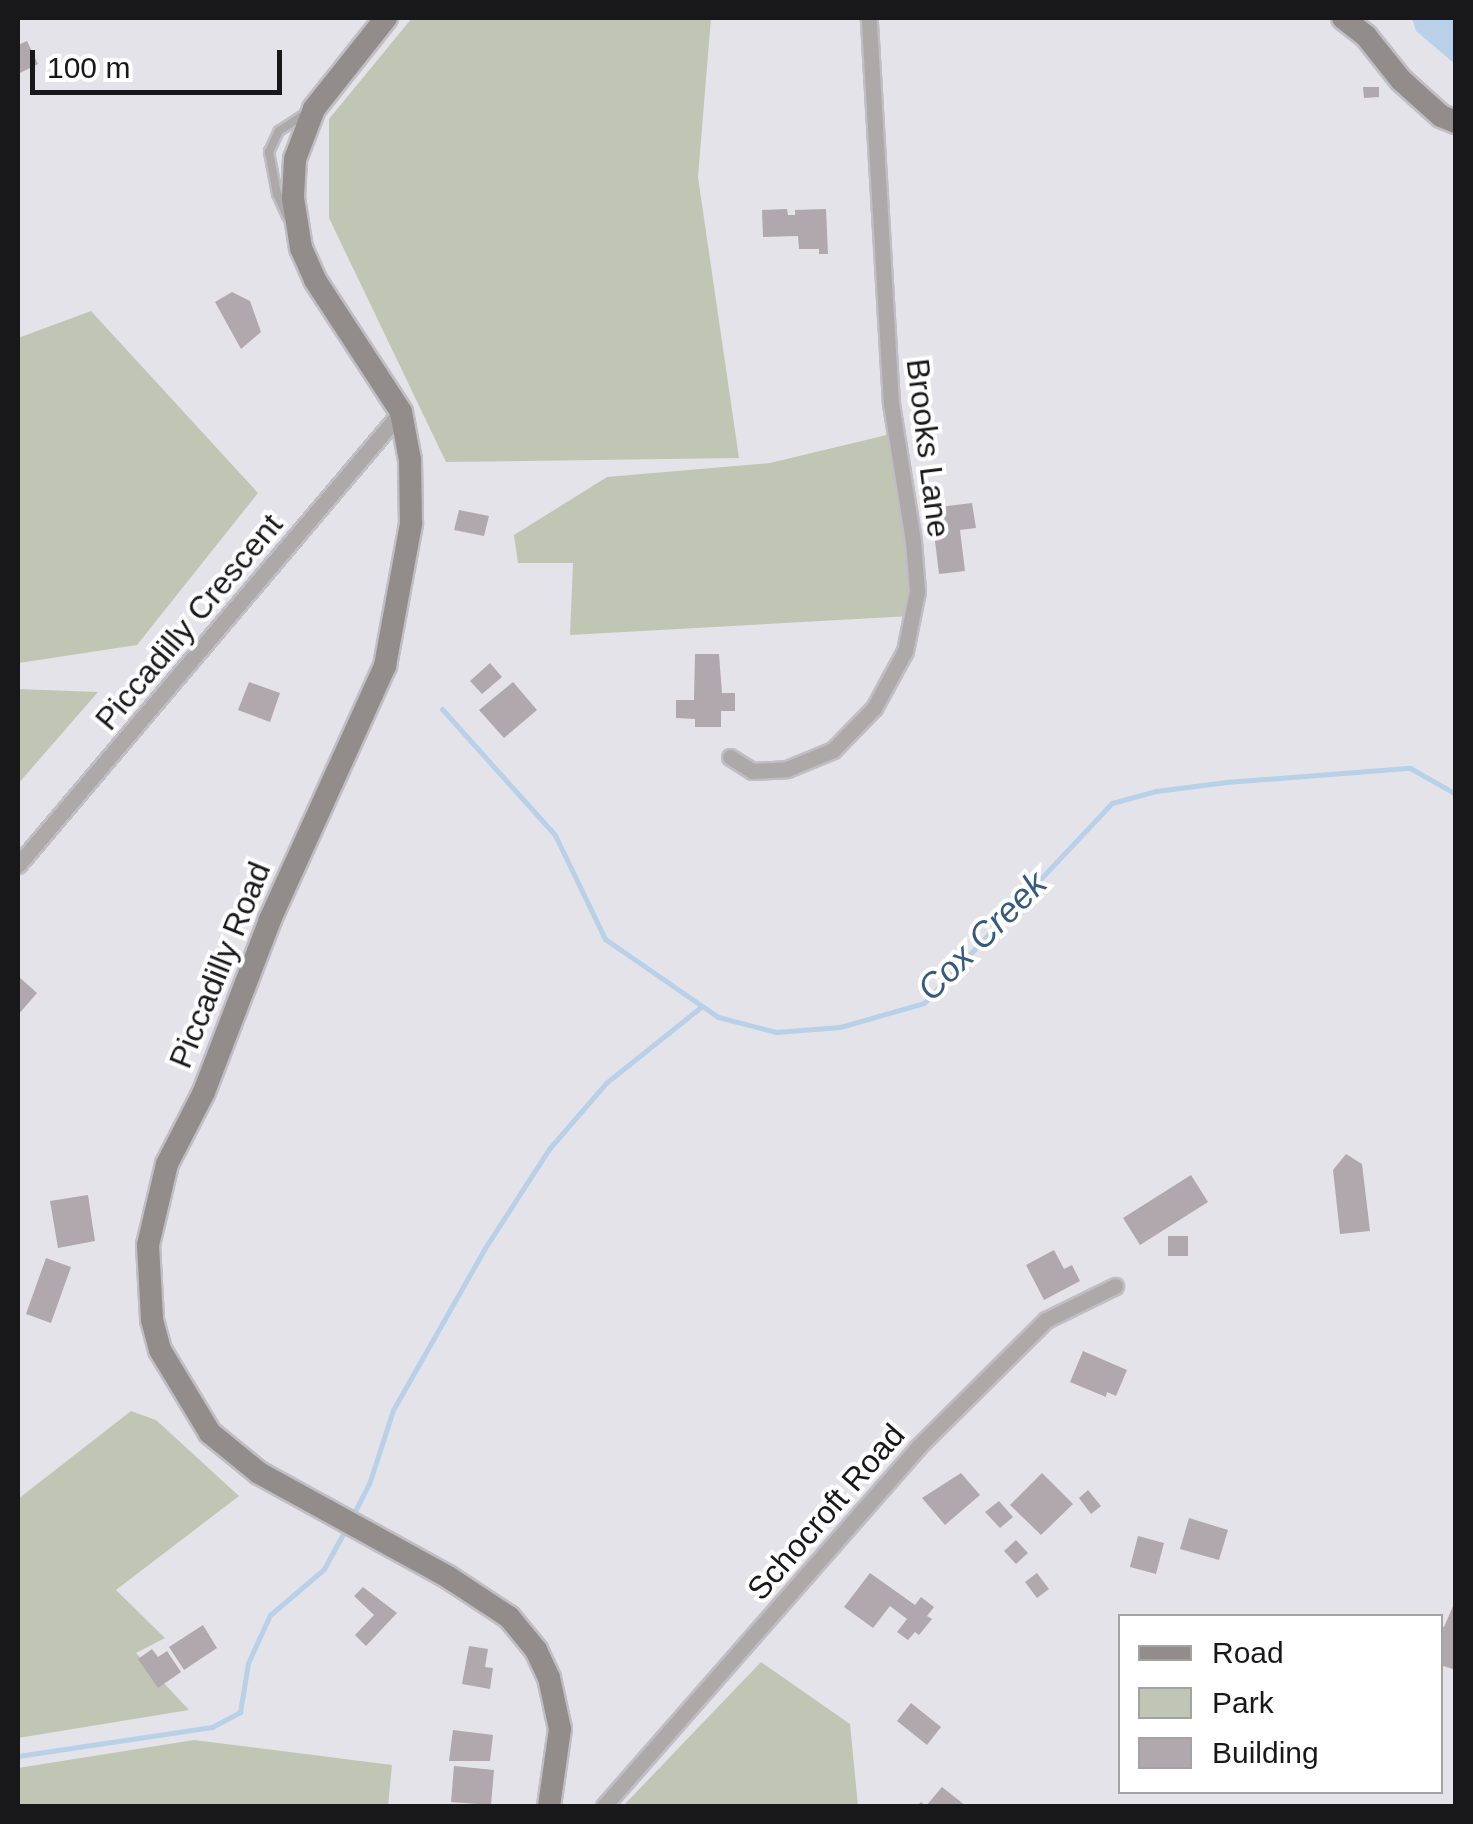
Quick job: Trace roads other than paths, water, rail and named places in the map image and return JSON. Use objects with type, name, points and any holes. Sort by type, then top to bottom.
[{"type":"main road","name":"Piccadilly Road","points":[[386,18],[314,109],[296,159],[293,198],[301,248],[315,280],[401,412],[410,460],[411,524],[384,666],[270,920],[204,1092],[168,1164],[148,1245],[152,1320],[160,1350],[210,1433],[258,1474],[448,1577],[509,1617],[536,1650],[549,1678],[560,1729],[549,1806]]},
{"type":"main road","points":[[1342,18],[1366,36],[1401,80],[1441,116],[1456,122]]},
{"type":"street","name":"Brooks Lane","points":[[730,756],[752,771],[770,770],[787,768],[833,750],[874,708],[904,652],[916,591],[913,540],[891,404],[869,18]]},
{"type":"street","name":"Piccadilly Crescent","points":[[18,865],[401,412]]},
{"type":"street","name":"Schocroft Road","points":[[604,1806],[918,1447],[1046,1320],[1115,1286]]},
{"type":"water","points":[[1412,18],[1455,18],[1455,64],[1416,31]]},
{"type":"waterway","name":"Cox Creek","points":[[442,709],[555,835],[605,939],[718,1017],[776,1032],[840,1027],[924,1003],[1112,803],[1156,791],[1226,782],[1410,768],[1456,794]]},
{"type":"waterway","points":[[353,1515],[369,1484],[393,1410],[485,1248],[549,1149],[606,1083],[701,1007]]},
{"type":"waterway","points":[[18,1756],[212,1727],[240,1712],[248,1663],[270,1615],[324,1569],[345,1530]]}]
